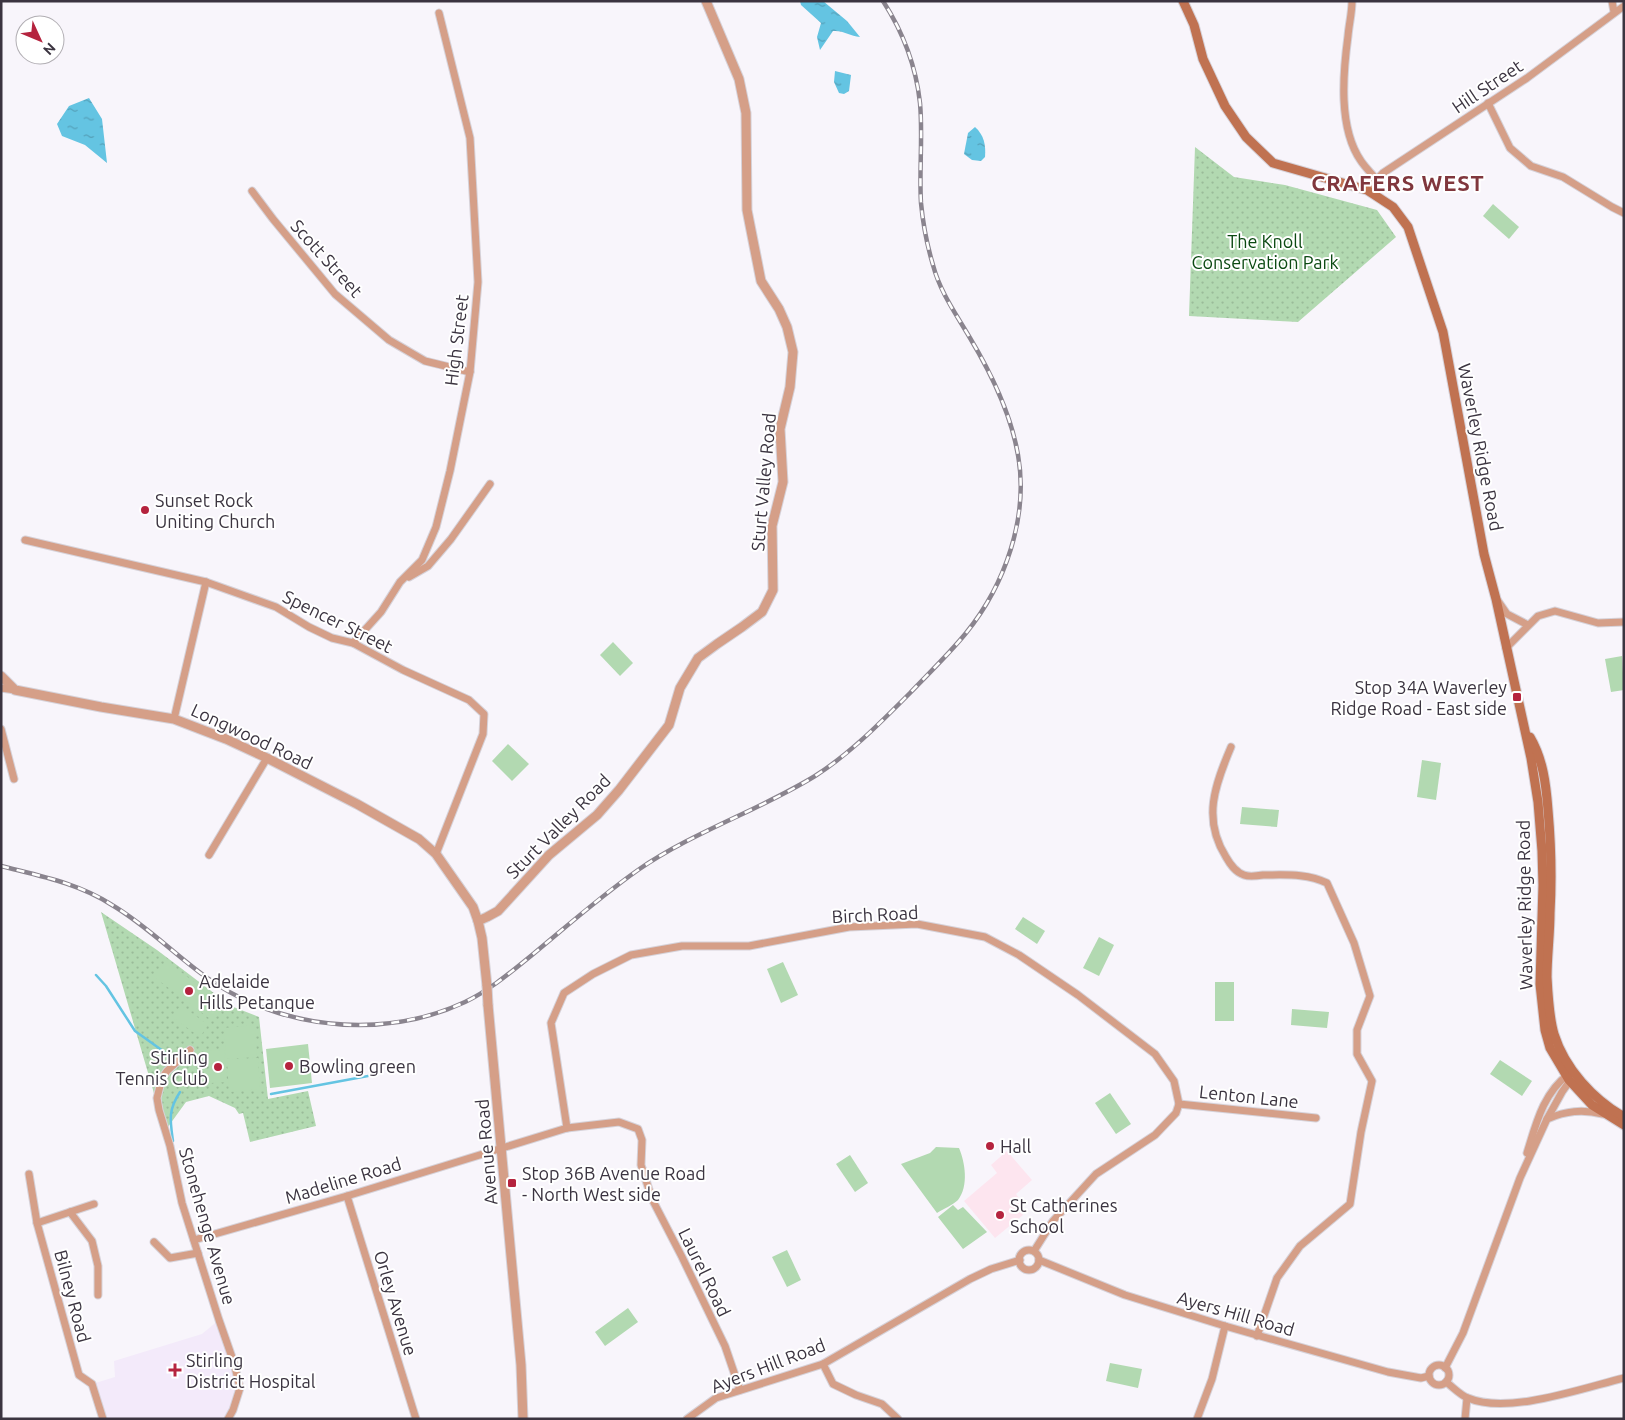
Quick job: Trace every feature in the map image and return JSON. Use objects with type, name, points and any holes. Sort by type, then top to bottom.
[{"type":"main road","name":"Waverley Ridge Road","points":[[1183,1],[1194,25],[1203,59],[1225,106],[1246,137],[1273,163],[1367,190],[1394,207],[1408,227],[1443,332],[1484,554],[1526,730],[1538,802],[1542,851],[1543,885],[1540,984],[1542,1011],[1550,1048],[1571,1075],[1609,1109],[1624,1117]]},
{"type":"main road","name":"Waverley Ridge Road","points":[[1571,1075],[1580,1094],[1604,1114],[1624,1125]]},
{"type":"street","name":"Sturt Valley Road","points":[[478,921],[498,911],[549,855],[597,814],[645,758],[669,725],[680,688],[698,658],[762,612],[773,590],[772,526],[782,482],[780,429],[790,387],[793,352],[780,309],[762,281],[747,210],[746,113],[739,79],[706,1]]},
{"type":"street","points":[[1352,1],[1347,37],[1344,86],[1345,118],[1354,148],[1361,161],[1376,178]]},
{"type":"street","points":[[1612,1],[1614,12]]},
{"type":"street","name":"Hill Street","points":[[1367,190],[1376,178],[1527,78],[1624,6]]},
{"type":"street","name":"High Street","points":[[353,643],[381,612],[400,582],[422,560],[436,527],[450,471],[470,372],[478,282],[470,138],[439,13]]},
{"type":"street","points":[[1488,103],[1510,148],[1531,166],[1562,177],[1624,213]]},
{"type":"street","name":"Scott Street","points":[[252,191],[272,219],[335,294],[388,340],[425,361],[470,372]]},
{"type":"street","points":[[400,582],[428,566],[490,484]]},
{"type":"street","name":"Spencer Street","points":[[26,540],[206,582],[276,607],[309,627],[332,638],[353,643],[403,670],[469,700],[484,714],[483,734],[436,854]]},
{"type":"street","points":[[174,719],[206,582]]},
{"type":"street","points":[[1496,599],[1507,614],[1528,625]]},
{"type":"street","points":[[1506,648],[1538,616],[1555,611],[1598,623],[1624,622]]},
{"type":"street","points":[[1,676],[15,690]]},
{"type":"street","points":[[1,688],[15,690]]},
{"type":"street","name":"Longwood Road","points":[[15,690],[174,719],[226,739],[267,758],[419,839],[436,854],[460,887]]},
{"type":"street","points":[[1,729],[14,779]]},
{"type":"street","points":[[1231,747],[1213,797],[1213,825],[1222,852],[1233,869],[1245,876],[1290,875],[1316,878],[1327,883],[1354,943],[1370,996],[1356,1030],[1357,1054],[1372,1082],[1361,1132],[1350,1204],[1300,1246],[1276,1278],[1257,1336]]},
{"type":"street","points":[[209,855],[267,758]]},
{"type":"street","name":"Avenue Road","points":[[460,887],[473,906],[478,921],[487,986],[521,1365],[523,1419]]},
{"type":"street","name":"Birch Road","points":[[567,1128],[551,1023],[564,993],[593,974],[631,955],[682,946],[749,946],[848,927],[908,924],[985,937],[1019,955],[1078,995],[1155,1054],[1174,1081],[1179,1104]]},
{"type":"street","name":"Stonehenge Avenue","points":[[190,1050],[162,1078],[157,1098],[170,1146],[182,1203],[234,1362],[240,1388],[228,1419]]},
{"type":"street","points":[[1520,1178],[1547,1119],[1571,1075]]},
{"type":"street","points":[[1445,1368],[1464,1332],[1548,1095],[1571,1075]]},
{"type":"street","points":[[1034,1251],[1053,1221],[1096,1174],[1155,1135],[1176,1112],[1179,1104]]},
{"type":"street","name":"Lenton Lane","points":[[1179,1104],[1316,1118]]},
{"type":"street","name":"Waverley Ridge Road","points":[[1547,1119],[1575,1110],[1604,1114]]},
{"type":"street","name":"Laurel Road","points":[[501,1147],[567,1128],[620,1122],[638,1129],[642,1140],[641,1165],[652,1199],[725,1346],[740,1390]]},
{"type":"street","name":"Madeline Road","points":[[194,1240],[347,1196],[501,1147]]},
{"type":"street","name":"Bilney Road","points":[[29,1174],[37,1223],[79,1375],[92,1384],[103,1419]]},
{"type":"street","name":"Orley Avenue","points":[[347,1196],[416,1419]]},
{"type":"street","points":[[37,1223],[94,1204]]},
{"type":"street","points":[[70,1212],[92,1241],[98,1266],[98,1295]]},
{"type":"street","points":[[154,1242],[170,1258],[198,1253]]},
{"type":"street","points":[[1034,1251],[1038,1255],[1039,1260],[1036,1266],[1031,1269],[1022,1266],[1020,1260],[1024,1252],[1034,1251]]},
{"type":"street","name":"Ayers Hill Road","points":[[689,1418],[716,1398],[823,1364],[970,1279],[991,1269],[1020,1260]]},
{"type":"street","name":"Ayers Hill Road","points":[[1039,1260],[1125,1295],[1257,1336],[1388,1372],[1421,1378],[1429,1376]]},
{"type":"street","points":[[1198,1419],[1212,1379],[1225,1326]]},
{"type":"street","points":[[823,1364],[833,1384],[882,1404],[898,1419]]},
{"type":"street","points":[[1436,1366],[1445,1368],[1449,1375],[1446,1382],[1437,1385],[1432,1382],[1429,1376],[1431,1370],[1436,1366]]},
{"type":"street","points":[[1446,1382],[1467,1398],[1485,1403],[1525,1402],[1624,1378]]},
{"type":"street","points":[[1465,1419],[1467,1398]]},
{"type":"shaded area","points":[[1007,1151],[1032,1180],[1016,1194],[1022,1202],[1017,1206],[1023,1215],[995,1238],[964,1201],[997,1173],[991,1165]]},
{"type":"shaded area","name":"Stirling District Hospital","points":[[219,1320],[240,1388],[228,1419],[103,1419],[92,1384],[115,1377],[114,1361],[202,1334]]},
{"type":"green space","name":"The Knoll Conservation Park","points":[[1195,147],[1234,177],[1285,185],[1377,210],[1396,237],[1298,322],[1189,316]]},
{"type":"green space","points":[[1493,204],[1519,227],[1509,239],[1483,216]]},
{"type":"green space","points":[[613,642],[633,663],[620,676],[600,655]]},
{"type":"green space","points":[[1622,656],[1624,690],[1611,692],[1605,659]]},
{"type":"green space","points":[[508,744],[529,764],[512,781],[492,761]]},
{"type":"green space","points":[[1422,760],[1441,763],[1436,800],[1417,797]]},
{"type":"green space","points":[[1242,807],[1279,810],[1277,827],[1240,824]]},
{"type":"green space","points":[[101,912],[157,950],[231,1006],[259,1017],[268,1099],[308,1091],[316,1126],[250,1142],[243,1113],[239,1114],[235,1108],[209,1096],[186,1102],[165,1131]]},
{"type":"green space","points":[[1023,917],[1045,931],[1037,944],[1015,929]]},
{"type":"green space","points":[[1099,937],[1114,945],[1099,976],[1083,968]]},
{"type":"green space","name":"Adelaide Hills Petanque","points":[[166,961],[225,1005],[213,1021],[154,977]]},
{"type":"green space","points":[[783,962],[798,995],[781,1003],[767,969]]},
{"type":"green space","points":[[1215,982],[1234,982],[1234,1021],[1215,1021]]},
{"type":"green space","name":"Stirling Tennis Club","points":[[181,1005],[208,1025],[200,1037],[172,1017]]},
{"type":"green space","points":[[1292,1009],[1329,1012],[1327,1028],[1291,1025]]},
{"type":"green space","points":[[255,1025],[257,1057],[226,1059],[224,1028]]},
{"type":"green space","name":"Bowling green","points":[[308,1044],[312,1083],[270,1088],[266,1049]]},
{"type":"green space","name":"Stirling Tennis Club","points":[[224,1050],[227,1082],[211,1083],[208,1051]]},
{"type":"green space","points":[[258,1058],[260,1089],[229,1092],[227,1060]]},
{"type":"green space","points":[[1500,1060],[1532,1081],[1522,1096],[1490,1074]]},
{"type":"green space","points":[[1110,1093],[1131,1124],[1116,1134],[1095,1103]]},
{"type":"green space","points":[[936,1147],[959,1148],[965,1174],[964,1188],[958,1200],[937,1213],[901,1164],[930,1153]]},
{"type":"green space","points":[[850,1155],[868,1183],[855,1192],[836,1164]]},
{"type":"green space","points":[[953,1205],[958,1210],[963,1207],[987,1232],[963,1249],[938,1217]]},
{"type":"green space","points":[[787,1250],[801,1280],[787,1287],[772,1257]]},
{"type":"green space","points":[[628,1308],[638,1322],[605,1346],[595,1332]]},
{"type":"green space","points":[[1110,1363],[1142,1369],[1138,1388],[1106,1381]]},
{"type":"water","points":[[800,1],[823,1],[847,21],[860,37],[840,31],[833,31],[820,50],[817,37],[821,23],[801,5]]},
{"type":"water","points":[[835,71],[851,75],[849,91],[844,94],[839,93],[834,82]]},
{"type":"water","points":[[89,98],[102,119],[107,163],[85,145],[62,136],[57,124],[69,106]]},
{"type":"water","points":[[975,127],[985,144],[985,157],[981,161],[972,160],[964,154],[968,133]]},
{"type":"waterway","points":[[96,975],[106,986],[135,1031],[163,1051],[170,1059]]},
{"type":"waterway","points":[[271,1094],[368,1076]]},
{"type":"waterway","points":[[173,1141],[171,1115],[173,1104],[180,1092]]},
{"type":"railway","points":[[1,866],[58,881],[99,897],[137,921],[206,977],[241,998],[260,1006],[279,1013],[318,1022],[359,1025],[400,1022],[440,1012],[483,992],[638,870],[681,844],[793,789],[815,776],[853,748],[888,715],[966,633],[992,594],[1011,549],[1017,526],[1021,478],[1015,440],[999,394],[978,351],[944,294],[933,265],[921,203],[921,115],[918,89],[912,63],[902,37],[883,1]]},
{"type":"place","name":"Sunset Rock Uniting Church","points":[[145,510]]},
{"type":"place","name":"Stop 34A Waverley Ridge Road - East side","points":[[1517,697]]},
{"type":"place","name":"Adelaide Hills Petanque","points":[[189,991]]},
{"type":"place","name":"Bowling green","points":[[289,1066]]},
{"type":"place","name":"Stirling Tennis Club","points":[[218,1067]]},
{"type":"place","name":"Hall","points":[[990,1146]]},
{"type":"place","name":"Stop 36B Avenue Road - North West side","points":[[512,1183]]},
{"type":"place","name":"St Catherines School","points":[[1000,1215]]},
{"type":"place","name":"Stirling District Hospital","points":[[175,1370]]},
{"type":"district","name":"CRAFERS WEST","points":[[1398,182]]}]
